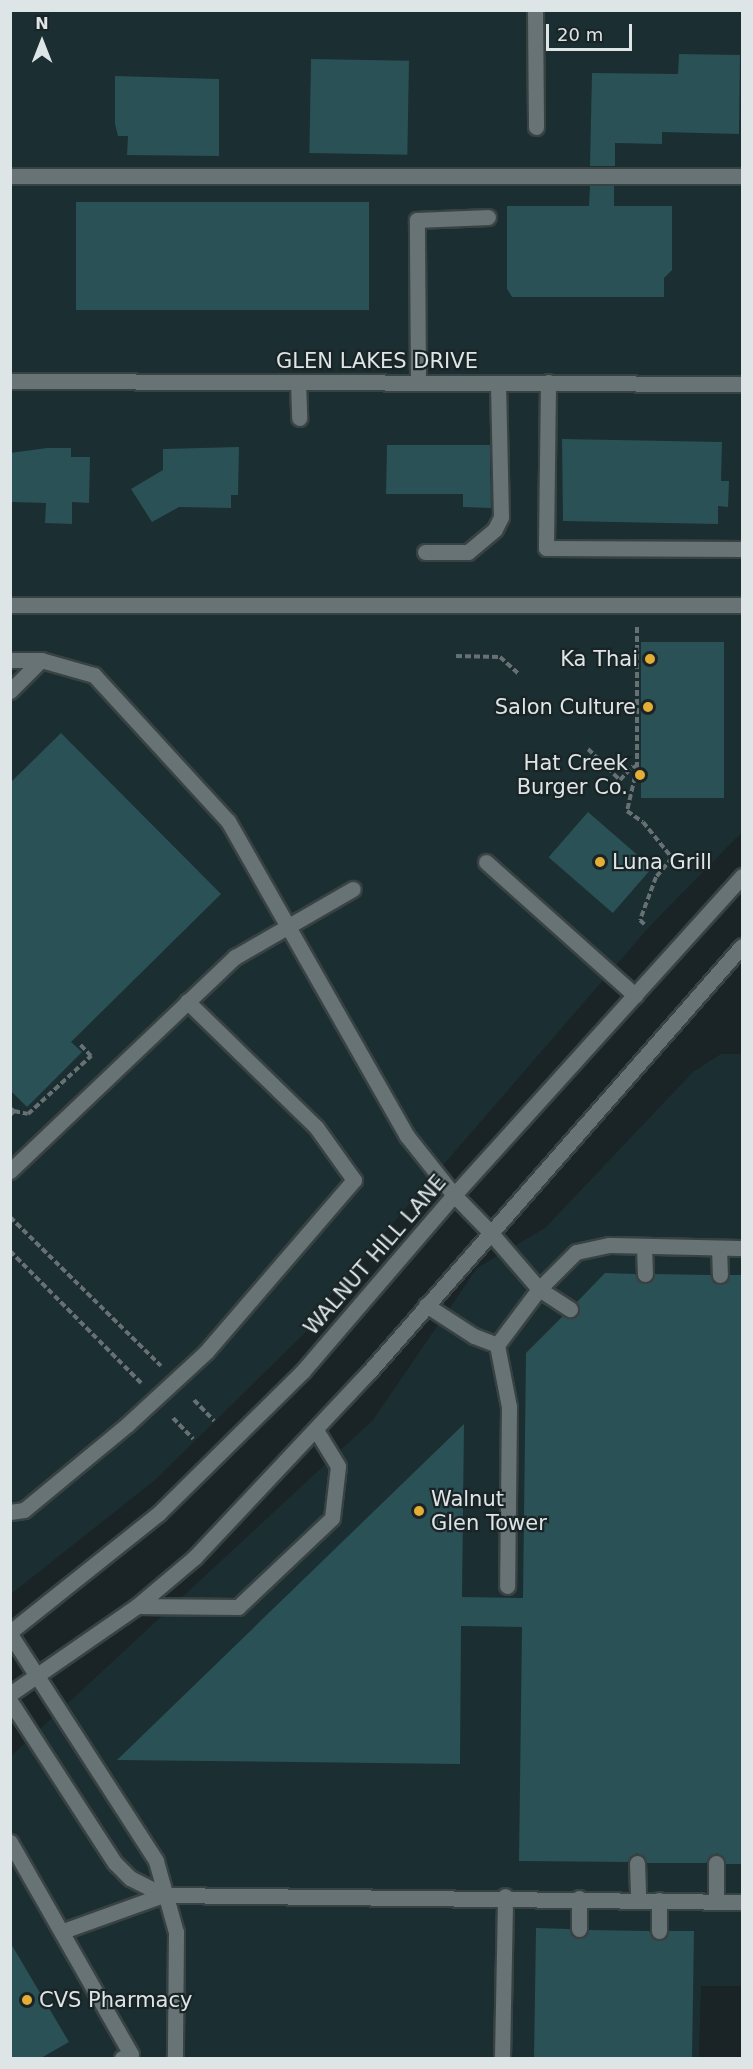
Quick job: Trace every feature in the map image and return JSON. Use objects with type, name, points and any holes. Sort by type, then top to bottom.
[{"type":"main road","points":[[536,10],[536,126]]},
{"type":"main road","points":[[10,176],[742,176]]},
{"type":"main road","points":[[418,382],[417,220],[488,216]]},
{"type":"main road","name":"GLEN LAKES DRIVE","points":[[10,381],[742,384]]},
{"type":"main road","points":[[298,382],[299,418]]},
{"type":"main road","points":[[548,382],[546,548],[742,549]]},
{"type":"main road","points":[[425,552],[468,552],[495,529],[501,517],[498,383]]},
{"type":"main road","points":[[10,605],[742,605]]},
{"type":"main road","points":[[10,660],[41,660],[94,675],[238,833],[407,1136],[454,1195],[539,1288],[570,1309]]},
{"type":"main road","points":[[10,691],[41,660]]},
{"type":"main road","points":[[486,862],[635,995]]},
{"type":"main road","name":"WALNUT HILL LANE","points":[[10,1633],[159,1513],[303,1371],[454,1195],[742,876]]},
{"type":"main road","points":[[10,1171],[236,957],[353,889]]},
{"type":"main road","points":[[10,1694],[137,1606],[195,1557],[316,1430],[742,946]]},
{"type":"main road","points":[[10,1512],[24,1510],[129,1424],[206,1352],[354,1180],[316,1127],[187,1001]]},
{"type":"main road","points":[[507,1586],[509,1407],[497,1345],[539,1288],[576,1252],[609,1245],[742,1248]]},
{"type":"main road","points":[[644,1246],[645,1274]]},
{"type":"main road","points":[[719,1248],[720,1275]]},
{"type":"main road","points":[[426,1305],[474,1336],[497,1345]]},
{"type":"main road","points":[[137,1606],[238,1607],[332,1518],[338,1466],[316,1430]]},
{"type":"main road","points":[[10,1633],[156,1861],[163,1894],[176,1932],[175,2058]]},
{"type":"main road","points":[[10,1701],[115,1863],[130,1878],[163,1894]]},
{"type":"main road","points":[[10,1842],[63,1931],[131,2054],[122,2058]]},
{"type":"main road","points":[[638,1863],[638,1899]]},
{"type":"main road","points":[[716,1863],[716,1901]]},
{"type":"main road","points":[[63,1931],[163,1894],[505,1896],[742,1902]]},
{"type":"main road","points":[[502,2058],[505,1896]]},
{"type":"main road","points":[[579,1898],[579,1929]]},
{"type":"main road","points":[[659,1900],[659,1931]]},
{"type":"path","points":[[645,925],[640,920],[656,877],[672,858],[643,822],[627,811],[637,768],[637,620],[648,620]]},
{"type":"path","points":[[456,656],[500,657],[519,674]]},
{"type":"path","points":[[588,749],[620,780],[633,766],[637,768]]},
{"type":"path","points":[[12,1111],[28,1114],[91,1056],[80,1044]]},
{"type":"path","points":[[10,1217],[163,1368]]},
{"type":"path","points":[[10,1251],[142,1384]]},
{"type":"path","points":[[194,1400],[214,1421]]},
{"type":"path","points":[[173,1418],[193,1439]]},
{"type":"shaded area","points":[[10,11],[742,11],[742,604],[10,604]]},
{"type":"shaded area","points":[[10,609],[742,610],[742,832],[649,927],[329,1297],[314,1324],[155,1480],[11,1594]]},
{"type":"shaded area","points":[[721,1054],[742,1054],[742,1986],[701,1986],[699,2058],[11,2058],[10,1757],[373,1420],[477,1268],[545,1228],[693,1072]]},
{"type":"building","points":[[679,54],[740,55],[739,134],[662,132],[662,144],[615,143],[615,166],[590,166],[592,73],[678,74]]},
{"type":"building","points":[[311,59],[409,61],[407,155],[309,153]]},
{"type":"building","points":[[115,76],[219,79],[219,156],[127,155],[128,136],[118,136],[115,124]]},
{"type":"building","points":[[590,186],[614,186],[614,206],[672,206],[672,270],[664,278],[664,297],[512,297],[507,289],[507,206],[589,206]]},
{"type":"building","points":[[76,202],[369,202],[369,310],[76,310]]},
{"type":"building","points":[[562,439],[722,442],[721,481],[729,481],[728,507],[718,506],[718,524],[563,521]]},
{"type":"building","points":[[387,445],[490,445],[491,508],[463,507],[463,494],[386,494]]},
{"type":"building","points":[[239,447],[238,495],[231,495],[231,508],[179,507],[152,522],[131,489],[163,470],[163,449]]},
{"type":"building","points":[[47,448],[71,448],[71,457],[90,457],[89,503],[72,502],[72,524],[45,523],[46,503],[10,502],[10,453]]},
{"type":"building","points":[[641,642],[724,642],[724,798],[641,798]]},
{"type":"building","points":[[61,733],[221,894],[71,1042],[82,1052],[27,1107],[10,1090],[10,783]]},
{"type":"building","name":"Luna Grill","points":[[588,812],[652,868],[613,913],[549,857]]},
{"type":"building","points":[[605,1273],[635,1274],[645,1284],[655,1274],[710,1275],[720,1285],[730,1275],[742,1275],[742,1864],[726,1864],[717,1853],[706,1863],[647,1863],[637,1853],[627,1862],[519,1861],[522,1627],[461,1626],[460,1764],[117,1760],[464,1424],[462,1597],[523,1598],[526,1353],[563,1316],[570,1319],[578,1315],[577,1302]]},
{"type":"building","points":[[536,1928],[569,1929],[578,1939],[589,1930],[649,1931],[658,1941],[669,1931],[694,1931],[692,2058],[534,2058]]},
{"type":"building","name":"CVS Pharmacy","points":[[10,1942],[69,2042],[41,2058],[10,2058]]},
{"type":"place","name":"Ka Thai","points":[[650,659]]},
{"type":"place","name":"Salon Culture","points":[[648,707]]},
{"type":"place","name":"Hat Creek Burger Co.","points":[[640,775]]},
{"type":"place","name":"Luna Grill","points":[[600,862]]},
{"type":"place","name":"Walnut Glen Tower","points":[[419,1511]]},
{"type":"place","name":"CVS Pharmacy","points":[[27,2000]]}]
